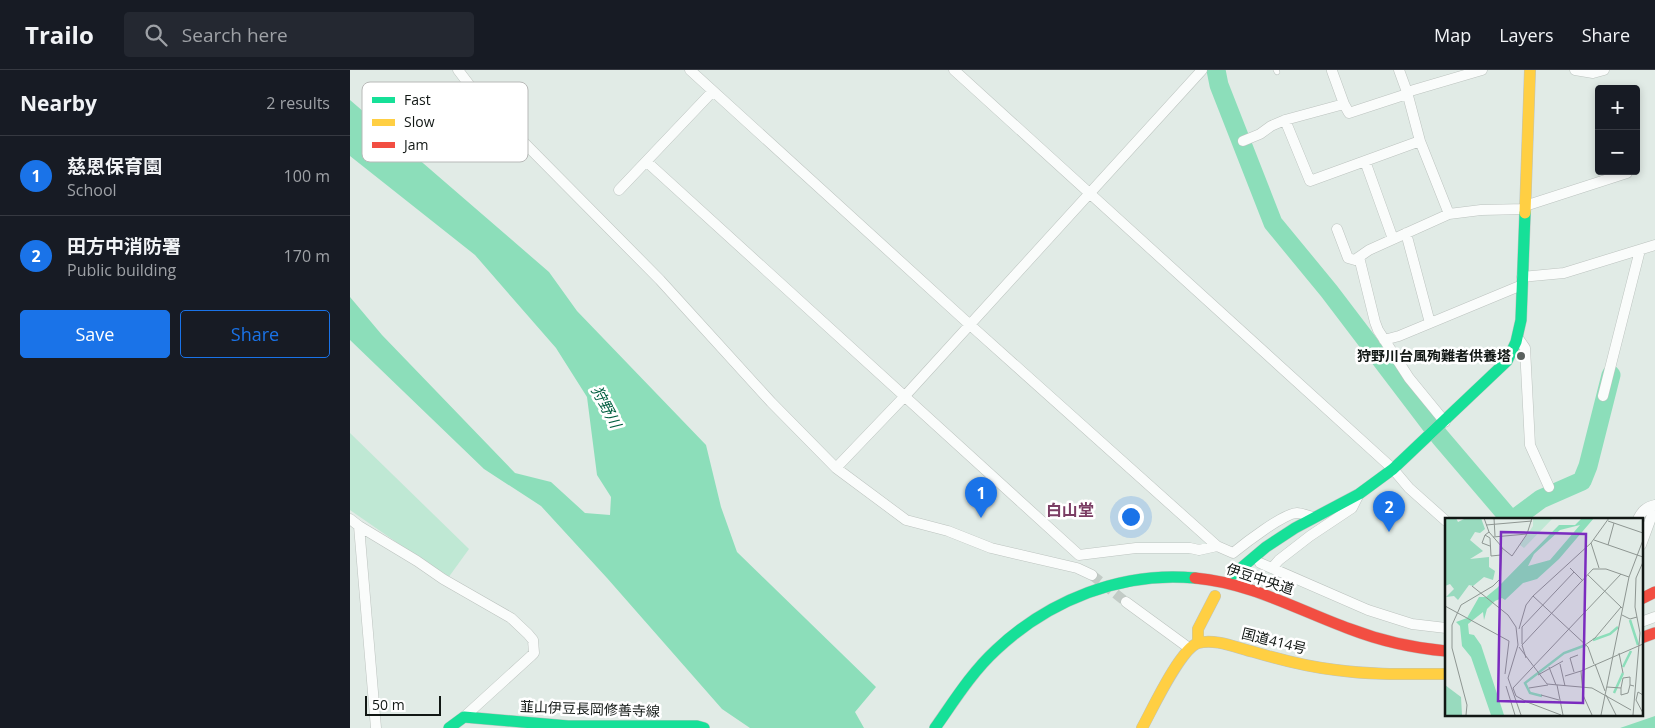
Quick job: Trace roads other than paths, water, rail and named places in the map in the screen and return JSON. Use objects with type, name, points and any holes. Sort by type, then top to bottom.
[{"type":"main road","points":[[1234,574],[1266,547],[1313,517],[1359,494],[1393,469],[1445,422],[1507,361],[1518,338],[1521,320],[1530,70]]},
{"type":"main road","name":"伊豆中央道","points":[[935,728],[994,652],[1024,626],[1094,589],[1128,580],[1160,577],[1204,578],[1232,583],[1382,640],[1422,649],[1445,651]]},
{"type":"main road","name":"伊豆中央道","points":[[941,728],[997,654],[1016,638],[1068,602],[1138,584],[1178,582],[1213,585],[1231,589],[1265,600],[1379,645],[1400,650],[1445,656]]},
{"type":"main road","points":[[1642,598],[1655,592]]},
{"type":"main road","points":[[1142,728],[1177,664],[1193,645],[1198,629],[1215,596]]},
{"type":"main road","points":[[1642,606],[1655,599]]},
{"type":"main road","points":[[1642,638],[1655,633]]},
{"type":"main road","name":"国道414号","points":[[1193,645],[1215,642],[1318,668],[1366,673],[1445,674]]},
{"type":"main road","points":[[449,728],[464,717]]},
{"type":"main road","name":"韮山伊豆長岡修善寺線","points":[[464,717],[527,726],[696,726],[704,728]]},
{"type":"street","points":[[458,70],[467,82]]},
{"type":"street","points":[[690,70],[1217,546],[1232,553],[1254,536],[1289,515],[1296,513],[1313,517]]},
{"type":"street","points":[[954,70],[1393,469],[1409,488],[1445,520]]},
{"type":"street","points":[[836,468],[904,397],[1202,70]]},
{"type":"street","points":[[1399,70],[1420,141],[1449,214]]},
{"type":"street","points":[[1332,71],[1349,113],[1482,70]]},
{"type":"street","points":[[1575,70],[1593,73],[1604,70]]},
{"type":"street","points":[[619,190],[713,91]]},
{"type":"street","points":[[1243,141],[1285,120],[1344,104]]},
{"type":"street","points":[[1285,120],[1310,181],[1420,141]]},
{"type":"street","points":[[528,147],[660,280],[771,402],[836,468],[906,520],[948,531],[991,548],[1077,568],[1092,575]]},
{"type":"street","points":[[1364,161],[1393,239]]},
{"type":"street","points":[[647,162],[1079,555],[1136,548],[1190,548],[1199,550],[1217,546]]},
{"type":"street","points":[[1338,229],[1348,258],[1355,260],[1369,250],[1449,214],[1525,208],[1621,175]]},
{"type":"street","points":[[1406,233],[1430,323]]},
{"type":"street","points":[[1384,340],[1430,323],[1522,281],[1564,273],[1655,245]]},
{"type":"street","points":[[1603,396],[1640,250]]},
{"type":"street","points":[[1359,257],[1375,322],[1384,340],[1409,378],[1445,422]]},
{"type":"street","points":[[1518,338],[1525,348],[1530,444],[1549,487]]},
{"type":"street","points":[[1272,568],[1279,560],[1310,536],[1352,508],[1359,494]]},
{"type":"street","points":[[1638,518],[1648,507],[1655,506],[1642,541]]},
{"type":"street","points":[[350,520],[510,618],[533,640],[534,652],[531,656],[464,717]]},
{"type":"street","points":[[359,526],[376,728]]},
{"type":"street","points":[[1260,563],[1368,610],[1412,624],[1445,628]]},
{"type":"street","points":[[1126,602],[1193,645]]},
{"type":"street","points":[[1642,622],[1655,617]]},
{"type":"water","name":"狩野川","points":[[350,100],[362,110],[362,162],[422,162],[549,272],[577,311],[706,445],[721,507],[737,552],[876,687],[855,712],[864,728],[750,728],[722,709],[541,506],[484,469],[350,340],[350,297],[382,335],[515,473],[551,482],[585,513],[610,515],[611,497],[597,475],[587,397],[556,348],[475,255],[350,156]]},
{"type":"water","points":[[1655,716],[1655,728],[1620,728]]},
{"type":"waterway","points":[[1216,70],[1219,85],[1273,223],[1329,291],[1440,437],[1509,518]]},
{"type":"waterway","points":[[1515,518],[1541,499],[1582,481],[1588,466],[1611,375]]},
{"type":"tunnel","points":[[1092,575],[1126,602]]},
{"type":"place","name":"狩野川台風殉難者供養塔","points":[[1521,356]]},
{"type":"place","name":"慈恩保育園","points":[[981,518]]},
{"type":"place","name":"田方中消防署","points":[[1389,532]]},
{"type":"district","name":"白山堂","points":[[1070,510]]}]
